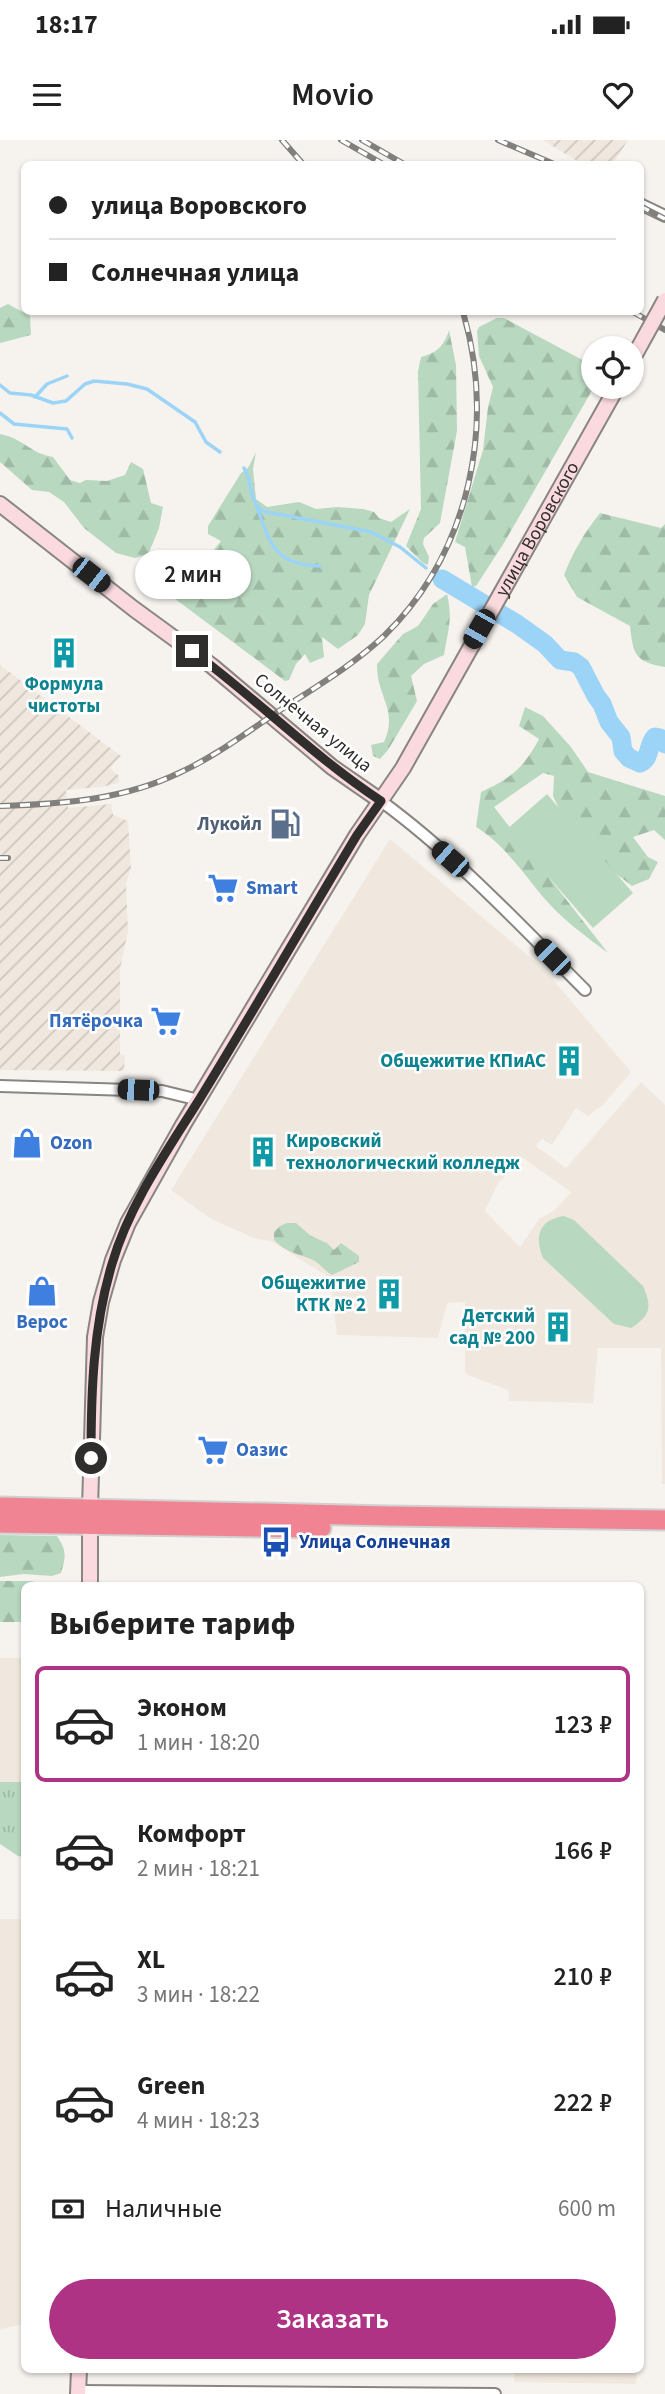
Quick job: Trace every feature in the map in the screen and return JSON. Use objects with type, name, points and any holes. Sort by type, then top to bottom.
[{"type":"highway","points":[[0,1507],[90,1516],[665,1532]]},
{"type":"highway","points":[[0,1523],[90,1516],[665,1520]]},
{"type":"main road","points":[[644,338],[665,300]]},
{"type":"main road","name":"улица Воровского","points":[[90,1582],[95,1337],[101,1302],[128,1223],[150,1180],[357,835],[403,768],[411,749],[610,399]]},
{"type":"main road","name":"Солнечная улица","points":[[0,504],[212,666],[332,766],[381,801]]},
{"type":"main road","points":[[78,2393],[79,2373]]},
{"type":"street","points":[[644,206],[665,216]]},
{"type":"street","name":"Солнечная улица","points":[[381,801],[485,890],[585,990]]},
{"type":"street","points":[[0,1086],[162,1091],[198,1100]]},
{"type":"street","points":[[78,2393],[495,2394]]},
{"type":"shaded area","points":[[543,140],[628,140],[615,161],[577,161]]},
{"type":"shaded area","points":[[0,665],[121,756],[110,768],[119,776],[119,783],[66,790],[68,808],[111,804],[113,815],[128,821],[131,869],[126,883],[128,931],[120,969],[120,1055],[125,1056],[124,1071],[0,1070]]},
{"type":"shaded area","points":[[390,839],[545,970],[631,1072],[604,1104],[588,1116],[576,1108],[552,1145],[542,1139],[536,1146],[566,1168],[641,1082],[665,1105],[665,1484],[662,1484],[661,1348],[598,1348],[593,1403],[509,1401],[508,1390],[465,1372],[465,1302],[447,1303],[438,1338],[337,1335],[330,1278],[271,1241],[256,1239],[211,1219],[171,1190]],"holes":[[[523,1158],[571,1192],[555,1210],[539,1219],[520,1247],[485,1211],[498,1183]]]},
{"type":"shaded area","points":[[0,1658],[21,1658],[21,1782],[0,1782]]},
{"type":"shaded area","points":[[0,1919],[21,1919],[21,2325],[0,2329]]},
{"type":"shaded area","points":[[514,2373],[637,2373],[636,2384],[514,2382]]},
{"type":"green space","points":[[8,304],[21,311],[21,315],[30,316],[31,335],[0,343],[0,308]]},
{"type":"green space","points":[[497,318],[504,318],[581,359],[581,399],[587,399],[504,543],[476,586],[472,587],[465,547],[455,542],[483,450],[493,387],[479,356],[479,327]]},
{"type":"green space","points":[[449,330],[456,365],[457,431],[440,523],[424,538],[423,544],[429,557],[428,565],[406,546],[421,509],[418,371],[421,357],[439,348]]},
{"type":"green space","points":[[0,434],[53,457],[70,480],[80,483],[86,480],[107,481],[125,475],[131,462],[143,469],[151,503],[163,507],[159,528],[148,555],[135,558],[116,553],[84,528],[64,502],[49,492],[32,490],[0,462]]},
{"type":"green space","points":[[256,452],[253,469],[256,499],[267,507],[299,502],[316,509],[363,509],[391,522],[410,509],[369,595],[365,624],[358,635],[338,649],[322,637],[324,657],[310,663],[305,654],[296,664],[289,680],[285,681],[159,587],[165,581],[205,572],[204,562],[221,541],[208,534],[208,526]]},
{"type":"green space","points":[[600,513],[661,528],[665,524],[665,667],[647,662],[637,655],[630,626],[577,597],[564,575],[579,543]]},
{"type":"green space","points":[[447,594],[450,618],[444,655],[424,664],[411,676],[417,701],[388,750],[380,759],[373,756],[371,745],[384,742],[389,721],[377,664],[403,634],[418,626],[433,604]]},
{"type":"green space","points":[[525,707],[543,716],[571,747],[588,772],[665,796],[665,840],[654,830],[633,837],[648,857],[658,862],[649,879],[632,886],[576,843],[553,796],[554,776],[543,773],[494,807],[608,953],[558,913],[504,850],[476,827],[481,792],[515,772],[539,739],[519,726]]},
{"type":"green space","points":[[547,794],[633,893],[593,928],[507,829]]},
{"type":"green space","points":[[564,1216],[574,1220],[643,1286],[648,1310],[643,1319],[631,1328],[614,1324],[543,1258],[539,1243],[541,1230],[549,1221]]},
{"type":"green space","points":[[287,1223],[296,1223],[334,1250],[341,1243],[359,1256],[359,1262],[332,1275],[315,1261],[288,1251],[274,1240],[274,1232]]},
{"type":"green space","points":[[0,1535],[57,1536],[65,1554],[61,1573],[52,1576],[24,1574],[0,1577]]},
{"type":"green space","points":[[0,1581],[35,1582],[21,1582],[21,1622],[0,1622]]},
{"type":"green space","points":[[0,1782],[21,1782],[21,1856],[0,1844]]},
{"type":"waterway","points":[[35,397],[47,384],[67,376]]},
{"type":"waterway","points":[[0,385],[10,393],[31,395],[53,403],[66,401],[85,384],[94,381],[147,389],[195,422],[206,442],[220,452]]},
{"type":"waterway","points":[[0,413],[14,424],[67,429],[72,438]]},
{"type":"waterway","points":[[244,468],[255,501],[262,511],[371,532],[400,547],[426,568]]},
{"type":"waterway","points":[[257,507],[276,550],[293,561],[320,566]]},
{"type":"waterway","points":[[442,579],[517,624],[545,644],[560,660],[574,662],[581,667],[609,722],[621,737],[623,751],[629,758],[640,763],[643,761],[655,737],[665,744]]},
{"type":"railway","points":[[282,140],[300,161]]},
{"type":"railway","points":[[341,140],[378,161]]},
{"type":"railway","points":[[362,140],[399,161]]},
{"type":"railway","points":[[498,140],[547,161]]},
{"type":"railway","points":[[644,208],[665,219]]},
{"type":"railway","points":[[0,806],[69,802],[115,795],[181,772],[221,750],[323,682],[361,656],[384,636],[413,603],[437,566],[455,526],[468,485],[475,442],[477,398],[473,355],[464,315]]},
{"type":"railway","points":[[638,315],[665,330]]},
{"type":"railway","points":[[0,858],[8,858]]},
{"type":"place","name":"Формула чистоты","points":[[64,653]]},
{"type":"place","name":"Лукойл","points":[[285,824]]},
{"type":"place","name":"Smart","points":[[223,888]]},
{"type":"place","name":"Пятёрочка","points":[[166,1021]]},
{"type":"place","name":"Общежитие КПиАС","points":[[569,1061]]},
{"type":"place","name":"Ozon","points":[[27,1143]]},
{"type":"place","name":"Кировский технологический колледж","points":[[263,1152]]},
{"type":"place","name":"Верос","points":[[42,1291]]},
{"type":"place","name":"Общежитие КТК № 2","points":[[389,1294]]},
{"type":"place","name":"Детский сад № 200","points":[[558,1327]]},
{"type":"place","name":"Оазис","points":[[213,1450]]},
{"type":"place","name":"Улица Солнечная","points":[[276,1542]]},
{"type":"route","points":[[91,1458],[95,1337],[101,1302],[128,1223],[150,1180],[357,835],[381,801],[295,737],[273,715],[192,651]]}]
